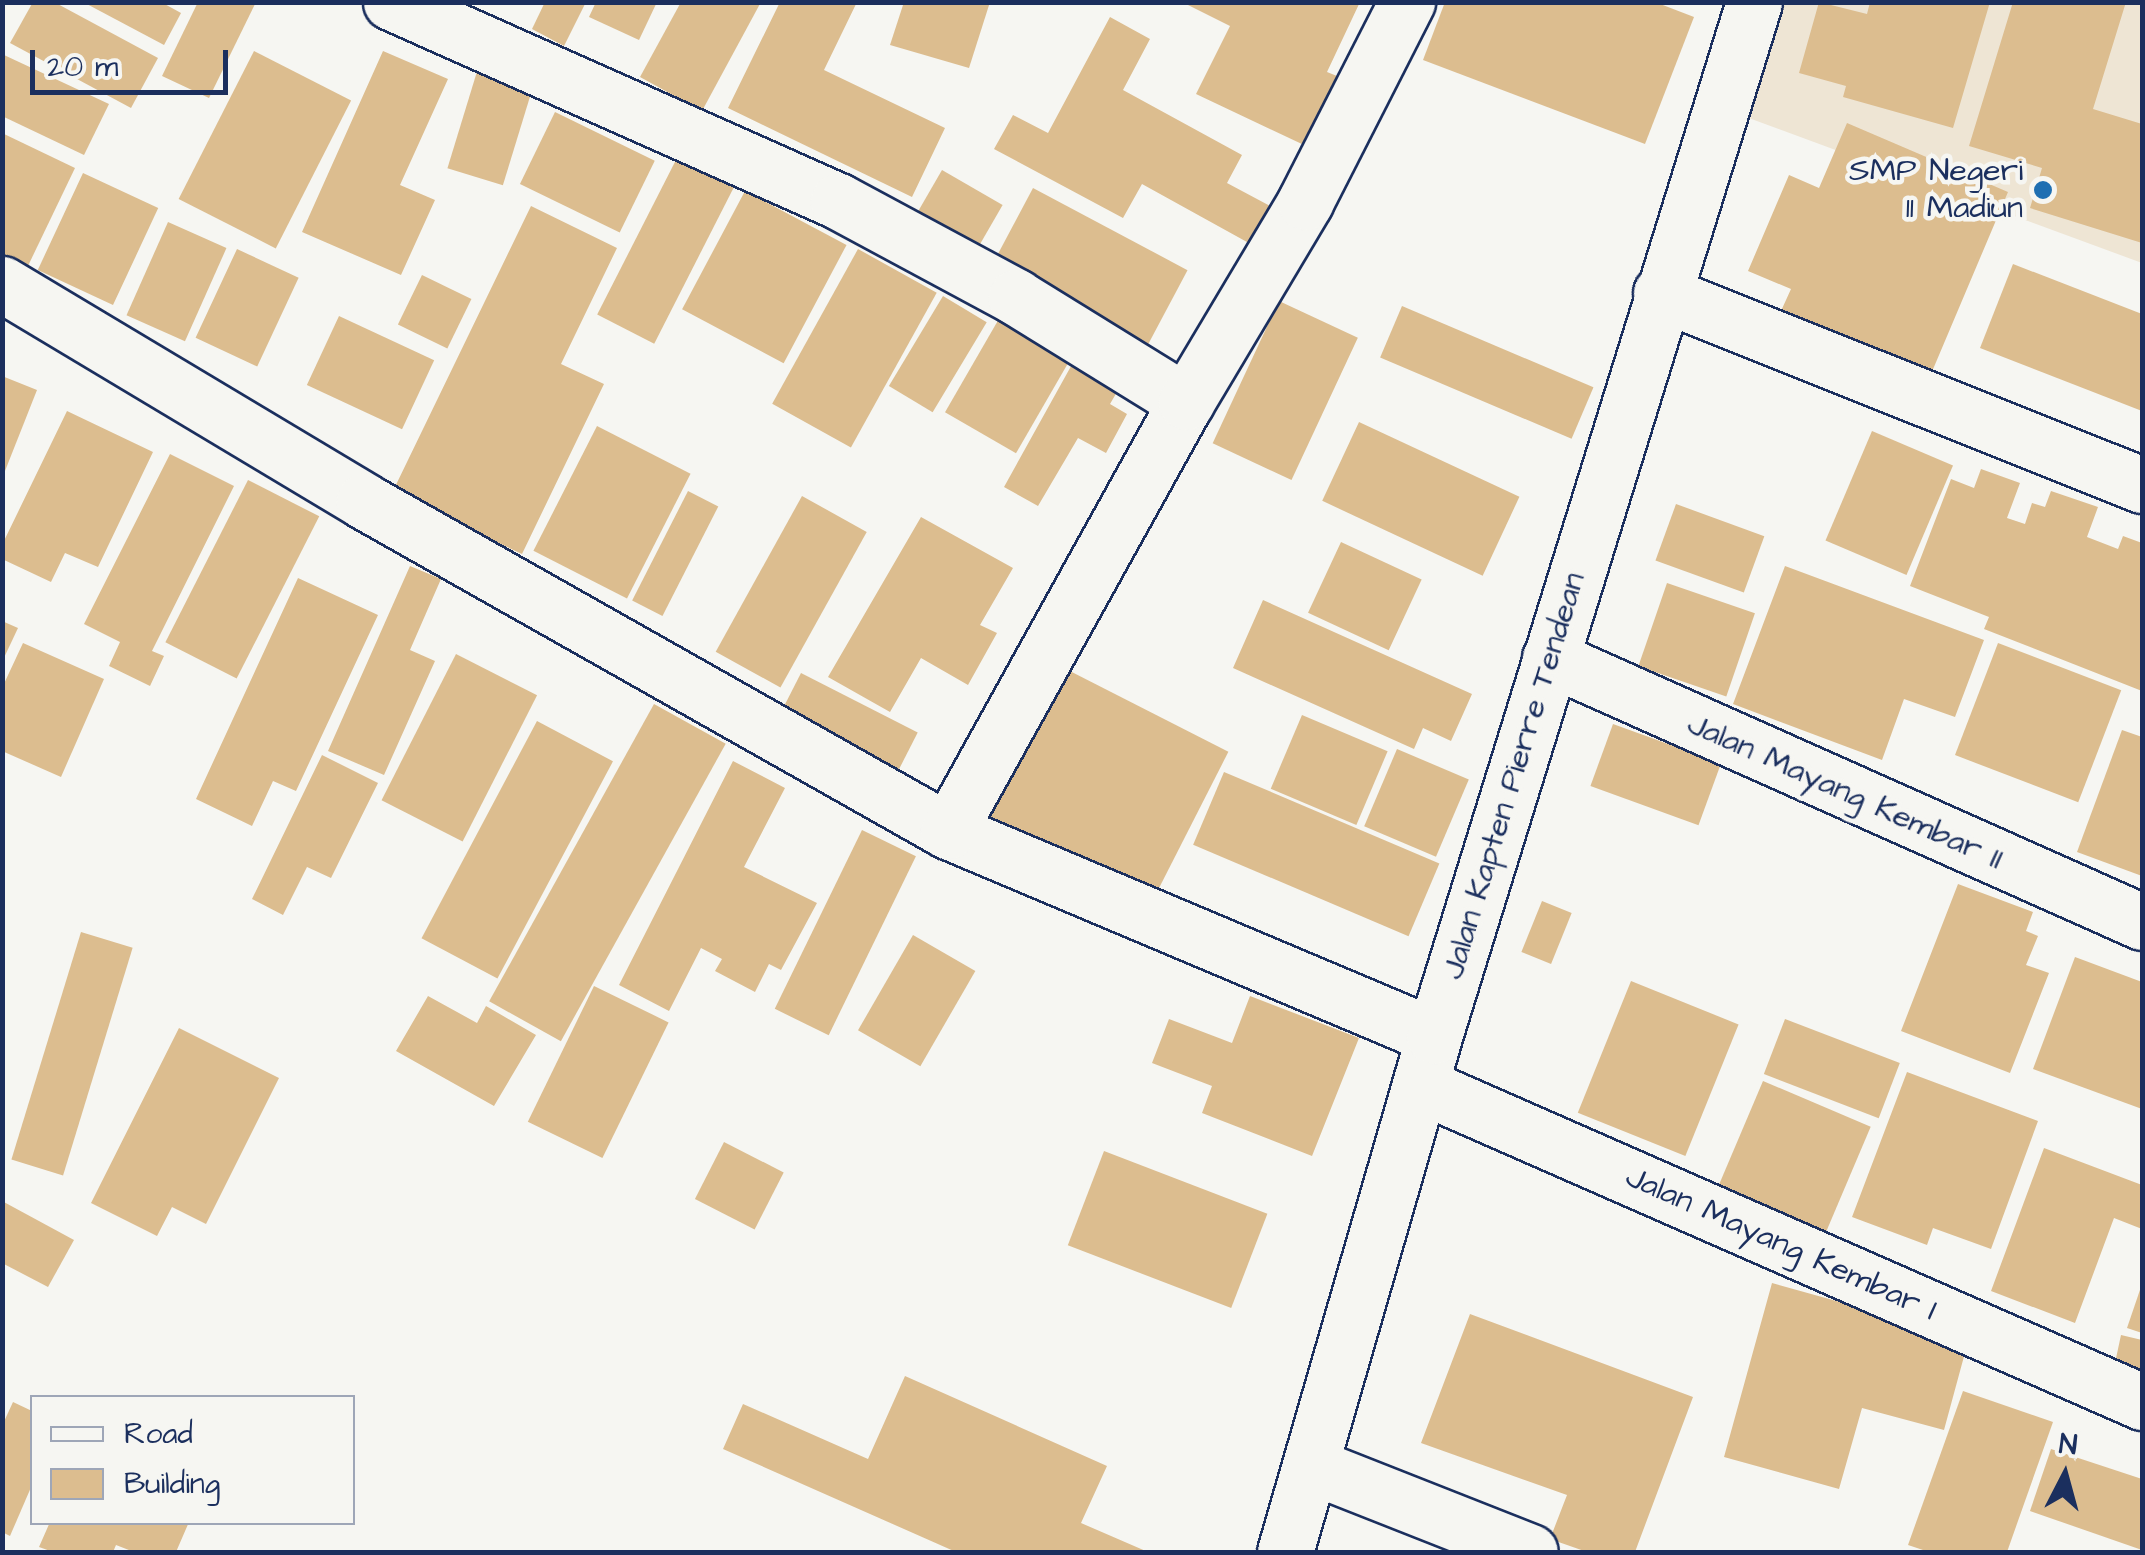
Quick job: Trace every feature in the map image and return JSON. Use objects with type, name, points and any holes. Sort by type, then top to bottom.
[{"type":"street","points":[[391,2],[838,200],[1016,297],[1186,402]]},
{"type":"street","points":[[948,831],[1186,402],[1305,202],[1407,2]]},
{"type":"street","name":"Jalan Kapten Pierre Tendean","points":[[1285,1552],[1427,1060],[1661,292],[1754,2]]},
{"type":"street","name":"Jalan Mayang Kembar I","points":[[2,284],[364,501],[948,831],[2142,1402]]},
{"type":"street","points":[[1661,292],[2142,485]]},
{"type":"street","name":"Jalan Mayang Kembar II","points":[[1550,658],[2142,922]]},
{"type":"street","points":[[1312,1466],[1530,1552]]},
{"type":"shaded area","name":"SMP Negeri 11 Madiun","points":[[1785,3],[2142,3],[2142,263],[1746,117]]},
{"type":"building","points":[[33,2],[54,2],[158,58],[131,108],[10,43]]},
{"type":"building","points":[[83,2],[161,2],[181,13],[164,45]]},
{"type":"building","points":[[198,2],[256,2],[209,98],[162,76]]},
{"type":"building","points":[[545,2],[586,2],[564,46],[532,29]]},
{"type":"building","points":[[596,2],[657,2],[639,40],[589,17]]},
{"type":"building","points":[[681,2],[761,2],[702,111],[640,77]]},
{"type":"building","points":[[780,2],[857,2],[824,70],[945,128],[912,197],[728,108]]},
{"type":"building","points":[[904,2],[990,2],[969,68],[890,45]]},
{"type":"building","points":[[1182,2],[1360,2],[1327,72],[1337,76],[1304,145],[1196,94],[1230,26]]},
{"type":"building","points":[[1445,2],[1655,2],[1694,17],[1645,144],[1423,60]]},
{"type":"building","points":[[1819,2],[1867,14],[1870,2],[1990,2],[1953,128],[1843,97],[1846,86],[1799,73]]},
{"type":"building","points":[[2013,2],[2126,2],[2093,109],[2142,124],[2142,243],[2030,208],[2042,168],[1969,146]]},
{"type":"building","points":[[1110,17],[1150,39],[1123,90],[1242,155],[1227,183],[1276,209],[1256,247],[1142,184],[1123,218],[994,149],[1013,115],[1048,133]]},
{"type":"building","points":[[254,51],[351,100],[276,248],[179,199]]},
{"type":"building","points":[[383,51],[448,79],[400,185],[435,200],[401,275],[302,232]]},
{"type":"building","points":[[4,55],[109,104],[84,155],[2,116]]},
{"type":"building","points":[[479,65],[534,82],[503,185],[447,168]]},
{"type":"building","points":[[555,112],[655,161],[620,233],[520,184]]},
{"type":"building","points":[[1847,123],[2008,192],[1931,374],[1781,311],[1791,289],[1748,271],[1789,175],[1819,188]]},
{"type":"building","points":[[2,133],[75,168],[27,268],[2,256]]},
{"type":"building","points":[[678,156],[735,185],[654,344],[597,315]]},
{"type":"building","points":[[942,170],[1003,205],[972,258],[912,223]]},
{"type":"building","points":[[83,173],[158,208],[113,305],[38,270]]},
{"type":"building","points":[[1033,188],[1188,270],[1142,357],[987,275]]},
{"type":"building","points":[[745,191],[847,245],[784,363],[682,309]]},
{"type":"building","points":[[531,206],[617,248],[561,364],[604,384],[522,554],[392,493]]},
{"type":"building","points":[[168,222],[226,248],[185,341],[127,315]]},
{"type":"building","points":[[237,249],[299,278],[257,367],[196,338]]},
{"type":"building","points":[[858,249],[937,293],[851,447],[772,404]]},
{"type":"building","points":[[2013,264],[2142,314],[2142,411],[1980,348]]},
{"type":"building","points":[[422,275],[471,299],[447,349],[398,324]]},
{"type":"building","points":[[943,296],[987,322],[933,412],[889,386]]},
{"type":"building","points":[[1279,301],[1358,338],[1291,480],[1213,443]]},
{"type":"building","points":[[1402,306],[1593,387],[1572,439],[1380,358]]},
{"type":"building","points":[[339,316],[434,360],[402,429],[307,385]]},
{"type":"building","points":[[1000,317],[1071,358],[1016,453],[945,412]]},
{"type":"building","points":[[1075,359],[1121,385],[1110,404],[1127,414],[1106,453],[1078,438],[1038,506],[1004,487]]},
{"type":"building","points":[[2,376],[37,390],[3,476],[2,476]]},
{"type":"building","points":[[67,411],[153,452],[98,567],[65,553],[51,582],[2,559],[2,545]]},
{"type":"building","points":[[1359,422],[1519,497],[1483,576],[1322,501]]},
{"type":"building","points":[[597,426],[691,474],[627,598],[533,551]]},
{"type":"building","points":[[1872,431],[1953,465],[1907,575],[1826,541]]},
{"type":"building","points":[[170,454],[234,486],[152,651],[164,656],[150,686],[109,666],[120,642],[84,624]]},
{"type":"building","points":[[1981,469],[2020,483],[2007,518],[2025,524],[2032,503],[2045,507],[2051,491],[2098,507],[2087,537],[2118,549],[2123,536],[2142,543],[2142,691],[1984,629],[1989,617],[1910,586],[1951,479],[1974,488]]},
{"type":"building","points":[[248,480],[319,516],[237,678],[165,642]]},
{"type":"building","points":[[688,491],[718,506],[662,616],[632,601]]},
{"type":"building","points":[[802,496],[867,532],[780,688],[716,652]]},
{"type":"building","points":[[1676,504],[1764,536],[1744,593],[1655,560]]},
{"type":"building","points":[[921,517],[1013,568],[980,625],[997,633],[968,685],[921,658],[890,712],[828,677]]},
{"type":"building","points":[[1341,542],[1422,580],[1389,650],[1308,613]]},
{"type":"building","points":[[410,566],[441,579],[410,650],[435,661],[384,775],[328,751]]},
{"type":"building","points":[[1785,566],[1984,640],[1955,717],[1904,699],[1882,760],[1733,704]]},
{"type":"building","points":[[298,578],[378,615],[296,791],[273,781],[252,826],[196,799]]},
{"type":"building","points":[[1667,583],[1755,613],[1726,696],[1638,666]]},
{"type":"building","points":[[1263,600],[1472,694],[1451,741],[1423,728],[1414,749],[1233,668]]},
{"type":"building","points":[[2,621],[18,628],[2,662]]},
{"type":"building","points":[[23,643],[104,679],[61,777],[2,751],[2,688]]},
{"type":"building","points":[[1998,643],[2121,690],[2078,802],[1955,755]]},
{"type":"building","points":[[456,654],[537,695],[463,841],[382,800]]},
{"type":"building","points":[[1060,666],[1228,752],[1151,904],[982,818]]},
{"type":"building","points":[[801,673],[918,732],[893,781],[776,722]]},
{"type":"building","points":[[654,704],[726,744],[561,1041],[489,1001]]},
{"type":"building","points":[[1302,715],[1388,751],[1356,825],[1271,789]]},
{"type":"building","points":[[537,721],[613,761],[497,979],[422,938]]},
{"type":"building","points":[[1613,724],[1721,763],[1698,825],[1590,786]]},
{"type":"building","points":[[2122,730],[2142,737],[2142,876],[2077,852]]},
{"type":"building","points":[[1397,749],[1469,779],[1436,857],[1364,826]]},
{"type":"building","points":[[322,755],[378,783],[331,878],[307,867],[283,915],[252,899]]},
{"type":"building","points":[[733,761],[785,788],[744,867],[817,903],[781,970],[769,964],[755,992],[715,971],[722,959],[701,948],[669,1011],[619,985]]},
{"type":"building","points":[[1224,772],[1439,863],[1409,936],[1193,845]]},
{"type":"building","points":[[862,830],[916,856],[829,1035],[775,1009]]},
{"type":"building","points":[[1958,884],[2033,912],[2026,931],[2038,936],[2026,965],[2049,973],[2010,1073],[1901,1031]]},
{"type":"building","points":[[1542,901],[1572,913],[1551,964],[1521,952]]},
{"type":"building","points":[[81,932],[133,948],[63,1175],[11,1160]]},
{"type":"building","points":[[913,935],[975,971],[920,1066],[858,1030]]},
{"type":"building","points":[[2075,957],[2142,982],[2142,1109],[2033,1069]]},
{"type":"building","points":[[1631,981],[1739,1024],[1685,1156],[1578,1113]]},
{"type":"building","points":[[594,986],[669,1022],[602,1158],[528,1122]]},
{"type":"building","points":[[428,996],[477,1023],[486,1006],[536,1035],[494,1106],[396,1051]]},
{"type":"building","points":[[1250,996],[1359,1038],[1312,1156],[1202,1113],[1212,1086],[1152,1063],[1169,1019],[1232,1043]]},
{"type":"building","points":[[1785,1019],[1900,1063],[1879,1118],[1764,1074]]},
{"type":"building","points":[[179,1028],[279,1078],[206,1224],[172,1207],[157,1236],[91,1203]]},
{"type":"building","points":[[1907,1072],[2038,1121],[1991,1249],[1933,1228],[1927,1245],[1852,1217]]},
{"type":"building","points":[[1763,1081],[1871,1127],[1821,1243],[1714,1197]]},
{"type":"building","points":[[724,1142],[784,1172],[755,1229],[695,1199]]},
{"type":"building","points":[[2044,1148],[2142,1185],[2142,1229],[2114,1218],[2075,1323],[1991,1291]]},
{"type":"building","points":[[1104,1151],[1267,1214],[1231,1308],[1068,1245]]},
{"type":"building","points":[[2,1201],[74,1240],[48,1287],[2,1263]]},
{"type":"building","points":[[1772,1283],[1969,1338],[1944,1430],[1862,1408],[1839,1489],[1724,1457]]},
{"type":"building","points":[[2142,1284],[2142,1333],[2127,1328]]},
{"type":"building","points":[[1470,1314],[1693,1397],[1635,1552],[1587,1552],[1550,1539],[1567,1495],[1421,1443]]},
{"type":"building","points":[[2121,1335],[2142,1340],[2142,1384],[2112,1377]]},
{"type":"building","points":[[905,1376],[1107,1466],[1081,1523],[1148,1552],[956,1552],[723,1449],[743,1404],[868,1459]]},
{"type":"building","points":[[1963,1391],[2053,1422],[2007,1552],[1929,1552],[1908,1545]]},
{"type":"building","points":[[13,1402],[30,1410],[30,1490],[10,1536],[2,1532],[2,1426]]},
{"type":"building","points":[[2051,1449],[2142,1479],[2142,1550],[2030,1511]]},
{"type":"building","points":[[49,1525],[188,1525],[176,1552],[134,1552],[116,1545],[113,1552],[53,1552],[39,1547]]},
{"type":"place","name":"SMP Negeri 11 Madiun","points":[[2043,190]]}]
